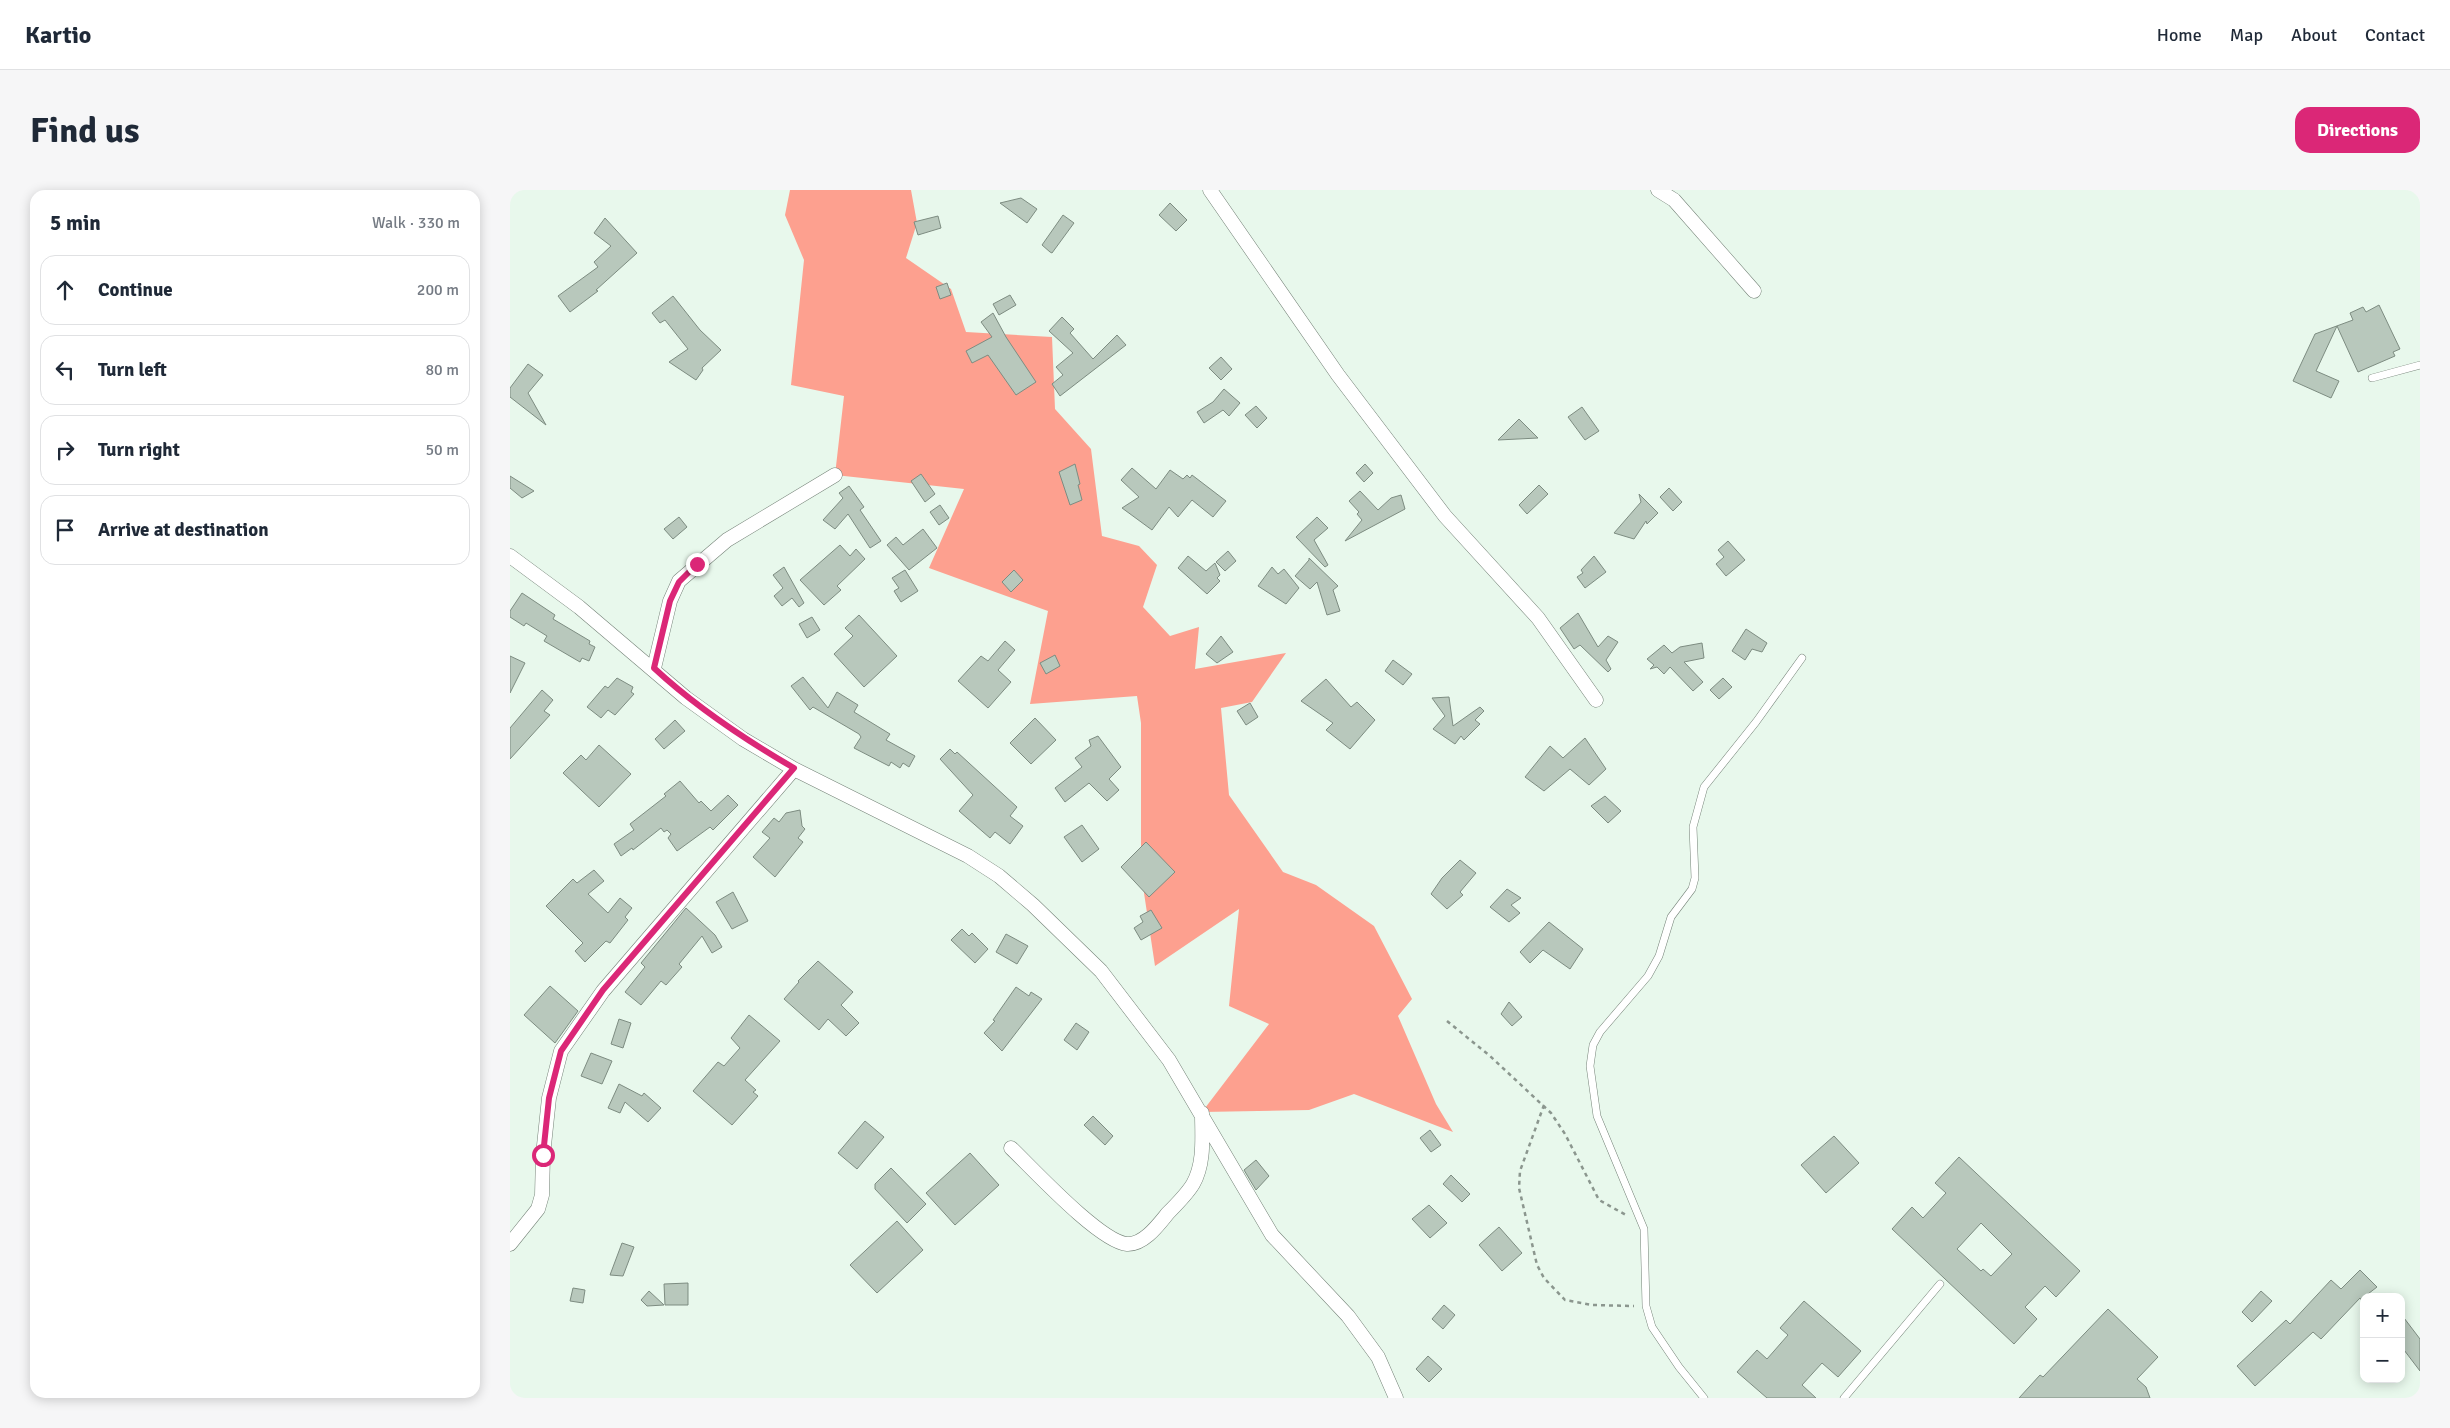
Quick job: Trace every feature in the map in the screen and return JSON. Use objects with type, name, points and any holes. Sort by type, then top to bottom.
[{"type":"street","points":[[1210,190],[1338,375],[1445,516],[1538,618],[1596,700]]},
{"type":"street","points":[[1658,190],[1674,200],[1754,291]]},
{"type":"street","points":[[654,668],[670,601],[679,582],[727,540],[835,475]]},
{"type":"street","points":[[510,556],[580,607],[654,668],[686,698],[714,719],[794,768],[968,856],[999,876],[1101,971],[1169,1060],[1202,1112],[1272,1235],[1348,1316],[1378,1358],[1396,1398]]},
{"type":"street","points":[[510,1244],[538,1209],[542,1196],[543,1155],[549,1098],[561,1051],[603,990],[794,768]]},
{"type":"street","points":[[1011,1148],[1088,1221],[1114,1240],[1128,1244],[1139,1241],[1151,1232],[1193,1185],[1201,1158],[1202,1112]]},
{"type":"lane","points":[[2372,378],[2420,365]]},
{"type":"lane","points":[[1704,1398],[1679,1367],[1652,1327],[1646,1306],[1644,1229],[1597,1116],[1590,1066],[1593,1046],[1600,1032],[1648,976],[1659,956],[1671,917],[1692,889],[1695,878],[1693,827],[1704,787],[1756,722],[1802,658]]},
{"type":"lane","points":[[1844,1398],[1940,1284]]},
{"type":"path","points":[[1447,1022],[1490,1056],[1544,1105],[1565,1134],[1599,1200],[1641,1222]]},
{"type":"path","points":[[1544,1105],[1520,1170],[1519,1188],[1537,1265],[1544,1278],[1565,1300],[1592,1306],[1646,1306]]},
{"type":"shaded area","points":[[790,190],[911,190],[917,223],[906,258],[951,289],[966,332],[1052,337],[1055,409],[1091,449],[1102,536],[1139,546],[1157,565],[1143,607],[1170,636],[1199,627],[1195,669],[1286,653],[1252,702],[1221,708],[1229,795],[1283,872],[1316,885],[1374,926],[1412,999],[1398,1016],[1436,1104],[1453,1132],[1354,1094],[1309,1110],[1202,1112],[1269,1024],[1229,1006],[1239,909],[1155,966],[1141,873],[1141,723],[1137,696],[1030,704],[1048,611],[929,568],[964,489],[835,475],[844,396],[791,385],[804,260],[785,215]]},
{"type":"building","points":[[1021,198],[1037,209],[1027,223],[1000,203]]},
{"type":"building","points":[[1170,203],[1187,220],[1176,231],[1159,215]]},
{"type":"building","points":[[1063,215],[1074,223],[1052,253],[1042,245]]},
{"type":"building","points":[[938,216],[941,228],[918,235],[914,222]]},
{"type":"building","points":[[605,218],[637,253],[596,290],[598,291],[570,312],[558,296],[598,267],[594,262],[611,246],[594,233]]},
{"type":"building","points":[[947,283],[951,295],[940,299],[936,287]]},
{"type":"building","points":[[1010,295],[1016,305],[999,315],[993,304]]},
{"type":"building","points":[[673,296],[700,330],[721,350],[702,368],[703,370],[696,380],[669,362],[688,349],[665,320],[660,323],[652,313]]},
{"type":"building","points":[[2379,305],[2400,349],[2393,352],[2395,356],[2358,372],[2337,326],[2316,371],[2339,381],[2331,398],[2293,381],[2315,334],[2353,320],[2350,313],[2363,307],[2366,312]]},
{"type":"building","points":[[993,313],[1006,337],[1036,382],[1016,395],[988,355],[972,363],[966,351],[992,337],[981,322]]},
{"type":"building","points":[[1062,317],[1074,329],[1070,333],[1093,359],[1117,335],[1126,345],[1060,396],[1052,384],[1063,375],[1056,367],[1073,353],[1049,331]]},
{"type":"building","points":[[1221,357],[1232,369],[1221,380],[1209,368]]},
{"type":"building","points":[[528,364],[543,375],[528,393],[546,425],[510,397],[510,388]]},
{"type":"building","points":[[1224,389],[1240,403],[1229,416],[1223,410],[1204,423],[1197,412],[1213,402]]},
{"type":"building","points":[[1256,406],[1267,418],[1257,428],[1245,415]]},
{"type":"building","points":[[1582,407],[1599,431],[1585,440],[1568,417]]},
{"type":"building","points":[[1519,419],[1538,438],[1498,440]]},
{"type":"building","points":[[1075,464],[1082,500],[1070,505],[1059,472]]},
{"type":"building","points":[[1365,464],[1373,473],[1364,482],[1356,473]]},
{"type":"building","points":[[1132,468],[1156,489],[1170,470],[1183,479],[1187,475],[1190,478],[1192,475],[1226,501],[1213,517],[1192,500],[1178,517],[1169,507],[1152,530],[1122,508],[1139,497],[1121,480]]},
{"type":"building","points":[[921,474],[935,494],[925,502],[911,481]]},
{"type":"building","points":[[510,476],[534,491],[522,498],[510,488]]},
{"type":"building","points":[[1539,485],[1548,494],[1527,514],[1519,505]]},
{"type":"building","points":[[849,486],[864,507],[860,510],[881,541],[870,548],[848,514],[835,529],[823,520],[843,498],[839,493]]},
{"type":"building","points":[[1669,488],[1682,502],[1673,511],[1660,497]]},
{"type":"building","points":[[1360,491],[1378,510],[1391,498],[1401,495],[1405,509],[1345,541],[1362,520],[1357,514],[1359,512],[1349,501]]},
{"type":"building","points":[[1639,494],[1658,513],[1647,524],[1646,521],[1634,539],[1614,533],[1641,502]]},
{"type":"building","points":[[940,505],[949,518],[939,525],[930,512]]},
{"type":"building","points":[[679,517],[687,527],[673,539],[664,529]]},
{"type":"building","points":[[1317,517],[1328,528],[1314,540],[1328,565],[1325,567],[1296,537]]},
{"type":"building","points":[[923,529],[937,548],[909,570],[887,545],[896,537],[903,545]]},
{"type":"building","points":[[1728,541],[1745,560],[1726,576],[1716,564],[1724,557],[1718,550]]},
{"type":"building","points":[[840,545],[850,556],[856,549],[865,559],[837,586],[841,590],[824,605],[800,580]]},
{"type":"building","points":[[1228,551],[1236,561],[1225,571],[1216,562]]},
{"type":"building","points":[[1188,556],[1206,571],[1215,563],[1220,575],[1217,578],[1220,581],[1207,594],[1178,568]]},
{"type":"building","points":[[1594,556],[1606,572],[1585,588],[1577,577],[1583,573],[1581,570]]},
{"type":"building","points":[[1309,558],[1338,586],[1333,590],[1340,611],[1327,615],[1317,582],[1310,589],[1295,576]]},
{"type":"building","points":[[784,567],[804,603],[799,607],[792,598],[782,606],[774,596],[783,588],[773,575]]},
{"type":"building","points":[[1272,567],[1278,574],[1284,569],[1299,588],[1286,604],[1258,586]]},
{"type":"building","points":[[905,570],[918,591],[901,602],[894,591],[899,588],[892,578]]},
{"type":"building","points":[[1014,570],[1023,580],[1011,592],[1002,582]]},
{"type":"building","points":[[522,593],[555,615],[553,619],[590,641],[589,644],[595,647],[589,661],[582,658],[580,662],[544,641],[547,636],[526,623],[524,626],[510,617],[510,611]]},
{"type":"building","points":[[1578,613],[1598,647],[1608,636],[1618,642],[1606,660],[1611,669],[1608,672],[1580,645],[1574,649],[1560,628]]},
{"type":"building","points":[[859,615],[897,656],[864,687],[834,654],[853,636],[845,628]]},
{"type":"building","points":[[812,617],[820,630],[807,638],[799,624]]},
{"type":"building","points":[[1746,629],[1767,643],[1762,652],[1752,649],[1745,660],[1732,651]]},
{"type":"building","points":[[1221,636],[1233,652],[1217,663],[1206,654]]},
{"type":"building","points":[[1005,641],[1015,650],[998,670],[1011,682],[988,708],[958,681],[981,656],[988,661]]},
{"type":"building","points":[[1702,643],[1704,658],[1684,662],[1703,682],[1693,691],[1670,667],[1664,674],[1657,667],[1650,669],[1654,665],[1647,659],[1664,645],[1672,653],[1680,647]]},
{"type":"building","points":[[1055,655],[1060,666],[1046,674],[1040,663]]},
{"type":"building","points":[[510,656],[525,663],[510,693]]},
{"type":"building","points":[[1393,660],[1412,674],[1403,685],[1385,671]]},
{"type":"building","points":[[803,677],[828,708],[837,692],[858,705],[854,712],[890,734],[886,740],[915,756],[909,767],[903,763],[900,768],[891,762],[889,766],[854,748],[861,737],[859,734],[813,707],[810,710],[791,686]]},
{"type":"building","points":[[617,678],[633,687],[631,692],[634,694],[615,715],[608,710],[601,718],[587,707],[605,686],[608,688]]},
{"type":"building","points":[[1723,678],[1732,687],[1719,699],[1710,690]]},
{"type":"building","points":[[1326,679],[1351,707],[1357,702],[1375,720],[1350,749],[1326,730],[1333,723],[1301,701]]},
{"type":"building","points":[[542,690],[553,700],[544,711],[550,715],[510,759],[510,728]]},
{"type":"building","points":[[1449,697],[1453,726],[1480,707],[1484,711],[1475,720],[1480,724],[1464,740],[1461,736],[1455,744],[1433,729],[1445,716],[1432,698]]},
{"type":"building","points":[[1250,703],[1258,717],[1246,725],[1237,711]]},
{"type":"building","points":[[1035,718],[1056,740],[1031,764],[1010,743]]},
{"type":"building","points":[[675,720],[685,731],[664,749],[655,739]]},
{"type":"building","points":[[1098,736],[1121,767],[1109,779],[1119,790],[1107,801],[1089,783],[1065,802],[1055,788],[1082,767],[1075,758],[1091,746],[1089,740]]},
{"type":"building","points":[[1585,738],[1606,769],[1589,785],[1570,769],[1544,791],[1525,777],[1550,746],[1563,758]]},
{"type":"building","points":[[599,745],[631,774],[599,807],[563,773],[581,755],[586,760]]},
{"type":"building","points":[[950,749],[955,754],[957,752],[1017,807],[1010,816],[1023,826],[1010,844],[995,832],[990,838],[959,811],[973,795],[940,759]]},
{"type":"building","points":[[680,781],[699,803],[701,801],[711,811],[728,795],[738,805],[713,830],[710,827],[677,851],[668,838],[671,834],[667,830],[664,832],[661,828],[633,850],[632,848],[621,856],[614,844],[634,830],[630,824],[666,796],[664,794]]},
{"type":"building","points":[[1605,796],[1621,811],[1608,823],[1591,806]]},
{"type":"building","points":[[800,810],[802,826],[805,829],[798,838],[803,842],[775,877],[753,857],[770,838],[762,832],[774,818],[779,822],[786,813]]},
{"type":"building","points":[[1082,825],[1099,849],[1082,862],[1064,837]]},
{"type":"building","points":[[1146,842],[1175,872],[1149,897],[1121,867]]},
{"type":"building","points":[[1460,860],[1476,873],[1460,892],[1463,895],[1447,909],[1431,894],[1442,878]]},
{"type":"building","points":[[594,870],[604,881],[588,894],[608,913],[620,898],[632,908],[625,917],[628,920],[610,943],[606,941],[585,962],[575,951],[583,943],[546,906],[573,879],[577,883]]},
{"type":"building","points":[[1507,889],[1521,898],[1511,905],[1520,913],[1509,922],[1490,907]]},
{"type":"building","points":[[733,892],[748,921],[732,929],[716,902]]},
{"type":"building","points":[[686,908],[715,935],[722,947],[712,953],[702,936],[679,964],[682,967],[666,985],[661,981],[641,1005],[625,992],[645,967],[641,963]]},
{"type":"building","points":[[1151,910],[1162,928],[1141,940],[1134,928],[1143,922],[1140,916]]},
{"type":"building","points":[[1549,922],[1583,949],[1570,969],[1543,950],[1530,963],[1520,952]]},
{"type":"building","points":[[962,929],[969,936],[972,933],[988,949],[975,963],[951,940]]},
{"type":"building","points":[[1006,934],[1028,946],[1017,964],[996,952]]},
{"type":"building","points":[[818,961],[853,992],[841,1005],[859,1023],[846,1036],[828,1019],[819,1030],[784,999],[798,981]]},
{"type":"building","points":[[550,986],[578,1011],[555,1043],[524,1015]]},
{"type":"building","points":[[1016,987],[1029,996],[1031,992],[1042,999],[1002,1051],[984,1033],[995,1021],[993,1020]]},
{"type":"building","points":[[1509,1002],[1522,1017],[1512,1026],[1501,1014]]},
{"type":"building","points":[[749,1015],[780,1041],[745,1080],[756,1090],[753,1092],[758,1096],[732,1125],[693,1091],[718,1062],[724,1066],[740,1048],[731,1038]]},
{"type":"building","points":[[619,1019],[631,1023],[623,1048],[611,1044]]},
{"type":"building","points":[[1076,1023],[1089,1032],[1077,1050],[1064,1040]]},
{"type":"building","points":[[591,1053],[612,1061],[602,1084],[581,1076]]},
{"type":"building","points":[[619,1084],[642,1096],[644,1093],[661,1108],[648,1122],[625,1102],[620,1113],[608,1108]]},
{"type":"building","points":[[1093,1116],[1113,1136],[1105,1145],[1084,1125]]},
{"type":"building","points":[[865,1121],[884,1137],[857,1169],[838,1153]]},
{"type":"building","points":[[1430,1130],[1441,1145],[1431,1152],[1420,1138]]},
{"type":"building","points":[[1834,1136],[1859,1163],[1826,1193],[1801,1165]]},
{"type":"building","points":[[970,1153],[999,1185],[955,1225],[926,1193]]},
{"type":"building","points":[[1959,1157],[2080,1271],[2056,1297],[2045,1286],[2025,1307],[2037,1319],[2014,1344],[1892,1229],[1912,1207],[1923,1218],[1946,1193],[1935,1183]],"holes":[[[1981,1223],[2012,1254],[1991,1276],[1983,1269],[1981,1271],[1957,1249]]]},
{"type":"building","points":[[1256,1160],[1269,1176],[1256,1190],[1244,1170]]},
{"type":"building","points":[[891,1168],[926,1204],[907,1223],[875,1189],[875,1184]]},
{"type":"building","points":[[1451,1175],[1470,1194],[1462,1202],[1443,1184]]},
{"type":"building","points":[[1429,1205],[1447,1223],[1430,1238],[1412,1219]]},
{"type":"building","points":[[897,1221],[923,1250],[877,1293],[850,1265]]},
{"type":"building","points":[[1499,1227],[1522,1253],[1502,1271],[1479,1245]]},
{"type":"building","points":[[622,1243],[634,1247],[623,1276],[610,1275]]},
{"type":"building","points":[[2360,1270],[2377,1287],[2369,1293],[2360,1293],[2360,1298],[2321,1339],[2313,1332],[2255,1386],[2237,1366],[2286,1320],[2290,1324],[2331,1280],[2341,1289]]},
{"type":"building","points":[[688,1283],[688,1305],[665,1305],[664,1284]]},
{"type":"building","points":[[573,1288],[585,1290],[583,1303],[570,1301]]},
{"type":"building","points":[[649,1291],[664,1305],[647,1306],[641,1300]]},
{"type":"building","points":[[2261,1291],[2272,1301],[2252,1322],[2242,1312]]},
{"type":"building","points":[[1804,1301],[1861,1351],[1838,1377],[1822,1363],[1802,1385],[1816,1398],[1767,1398],[1737,1372],[1757,1350],[1767,1359],[1788,1335],[1780,1328]]},
{"type":"building","points":[[1444,1305],[1455,1315],[1443,1329],[1432,1319]]},
{"type":"building","points":[[2108,1309],[2158,1357],[2137,1379],[2146,1387],[2150,1398],[2019,1398],[2040,1375],[2043,1377]]},
{"type":"building","points":[[2405,1319],[2420,1339],[2420,1371],[2405,1351]]},
{"type":"building","points":[[1428,1356],[1442,1369],[1429,1382],[1416,1369]]},
{"type":"route","points":[[543,1155],[549,1098],[561,1051],[603,990],[794,768],[743,739],[714,719],[686,698],[654,668],[670,601],[679,582],[697,564]]}]
